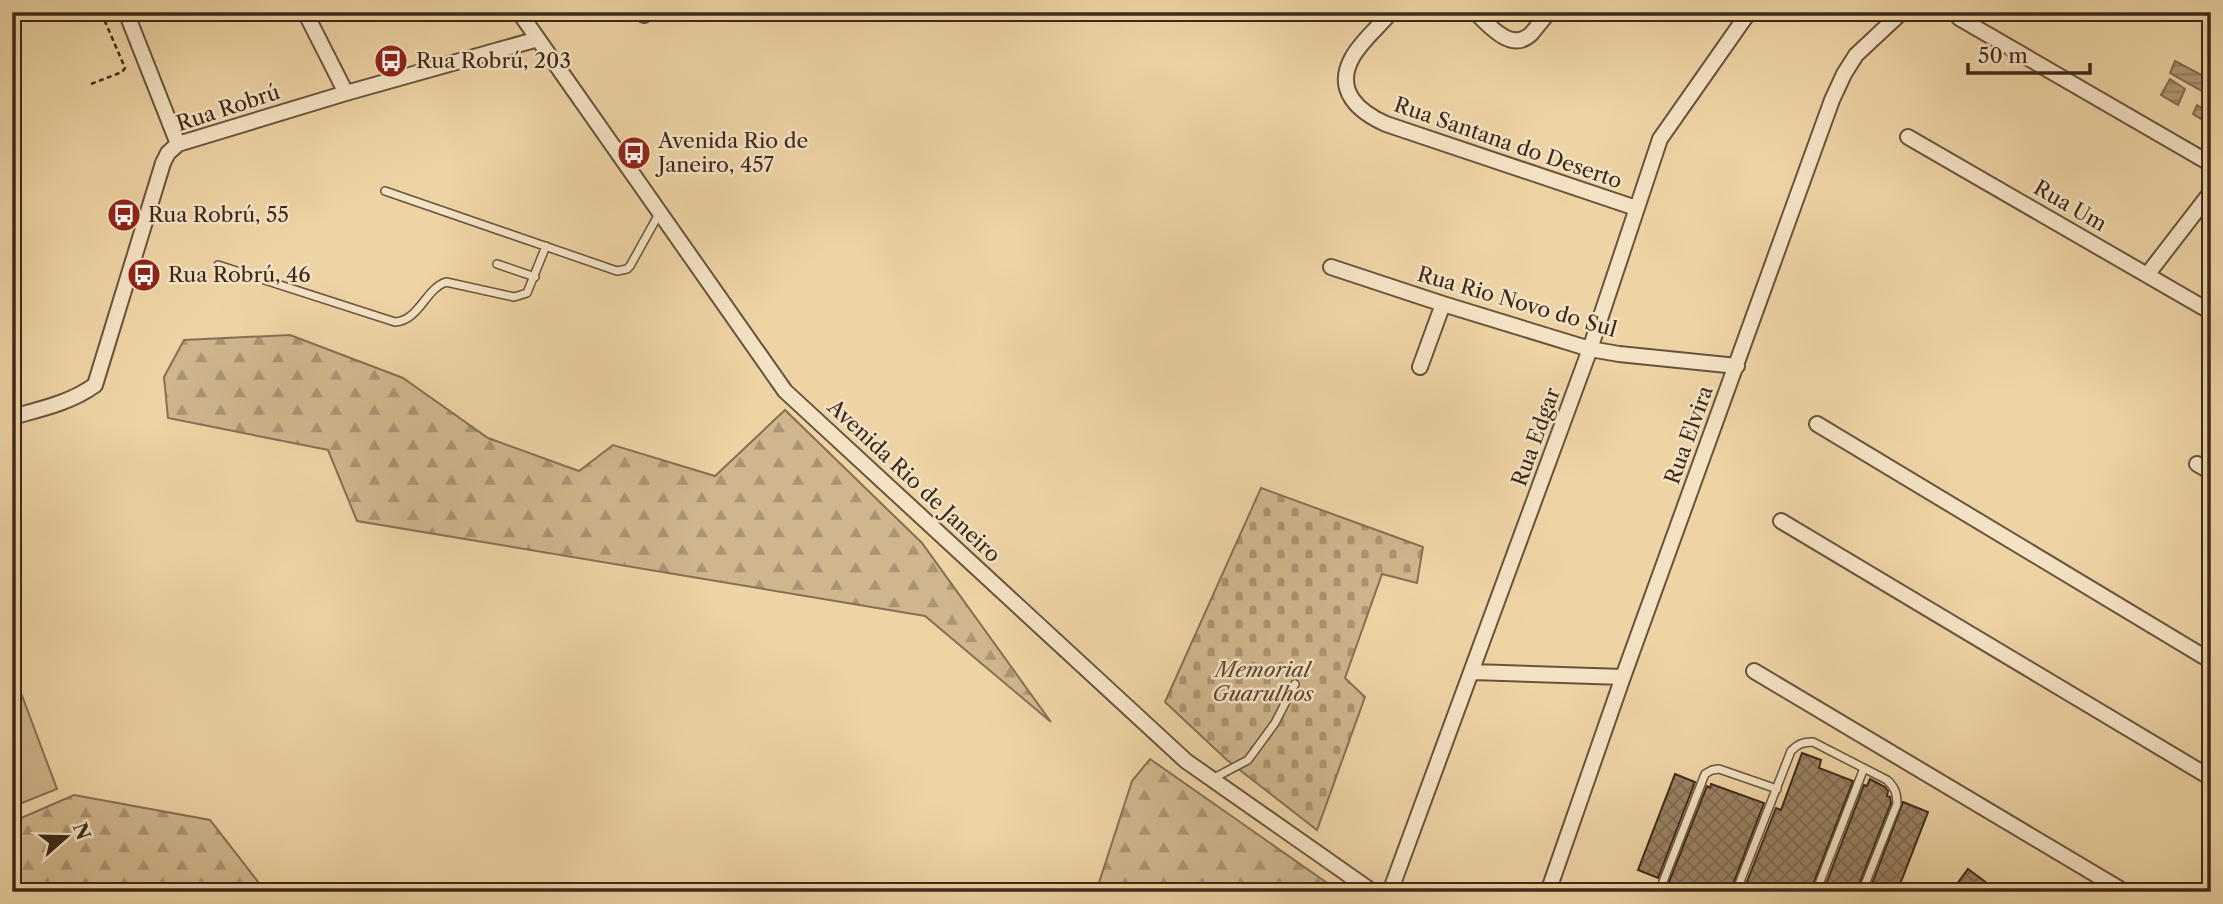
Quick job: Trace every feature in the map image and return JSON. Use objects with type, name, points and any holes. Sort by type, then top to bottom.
[{"type":"street","points":[[126,12],[178,144]]},
{"type":"street","points":[[305,12],[346,93]]},
{"type":"street","name":"Avenida Rio de Janeiro","points":[[519,12],[785,391],[1185,761],[1373,892]]},
{"type":"street","name":"Rua Santana do Deserto","points":[[1391,12],[1347,67],[1348,90],[1356,107],[1368,116],[1387,124],[1636,208]]},
{"type":"street","points":[[1475,12],[1501,36],[1512,40],[1530,35],[1549,12]]},
{"type":"street","name":"Rua Edgar","points":[[1390,892],[1590,349],[1660,139],[1749,12]]},
{"type":"street","name":"Rua Elvira","points":[[1548,892],[1832,100],[1856,55],[1902,12]]},
{"type":"street","points":[[1959,18],[2211,164]]},
{"type":"street","name":"Rua Robrú","points":[[12,417],[65,402],[82,395],[95,385],[163,163],[168,153],[178,144],[346,93],[538,40]]},
{"type":"street","name":"Rua Um","points":[[1908,137],[2211,312]]},
{"type":"street","points":[[2147,275],[2211,192]]},
{"type":"street","name":"Rua Rio Novo do Sul","points":[[1331,267],[1590,349],[1737,366]]},
{"type":"street","points":[[1420,367],[1443,304]]},
{"type":"street","points":[[1816,424],[2211,661]]},
{"type":"street","points":[[2197,464],[2211,472]]},
{"type":"street","points":[[1781,521],[2211,778]]},
{"type":"street","points":[[1754,671],[2125,892]]},
{"type":"street","points":[[1472,672],[1623,677]]},
{"type":"lane","points":[[385,191],[617,271],[630,266],[660,211]]},
{"type":"lane","points":[[218,265],[395,322],[410,318],[440,284],[446,282],[514,297],[527,293],[546,246]]},
{"type":"lane","points":[[498,264],[535,277]]},
{"type":"lane","points":[[1212,779],[1248,760],[1275,723],[1295,684]]},
{"type":"lane","points":[[1736,892],[1791,751],[1804,742],[1813,742],[1887,780],[1897,795],[1897,804],[1862,892]]},
{"type":"lane","points":[[1816,892],[1864,768]]},
{"type":"lane","points":[[1659,892],[1705,774],[1719,769],[1777,789]]},
{"type":"path","points":[[91,85],[122,72],[125,68],[101,12]]},
{"type":"green space","points":[[290,335],[403,378],[488,438],[579,471],[613,445],[715,476],[785,410],[922,543],[1051,722],[925,616],[357,521],[328,450],[168,418],[164,377],[184,340]]},
{"type":"green space","name":"Memorial Guarulhos","points":[[1261,488],[1423,547],[1417,583],[1382,574],[1345,678],[1365,697],[1317,830],[1227,760],[1165,702]]},
{"type":"green space","points":[[12,669],[57,789],[12,807]]},
{"type":"green space","points":[[1150,759],[1340,892],[1096,892],[1132,781]]},
{"type":"green space","points":[[74,795],[210,820],[266,892],[12,892],[12,822]]},
{"type":"shaded area","points":[[2175,61],[2207,78],[2202,91],[2170,73]]},
{"type":"shaded area","points":[[2170,79],[2185,89],[2178,105],[2161,95]]},
{"type":"shaded area","points":[[2197,105],[2211,114],[2211,125],[2193,114]]},
{"type":"building","points":[[1802,753],[1821,760],[1819,768],[1853,781],[1810,892],[1743,892],[1776,808],[1781,810]]},
{"type":"building","points":[[1675,774],[1695,782],[1658,878],[1638,870]]},
{"type":"building","points":[[1870,779],[1885,787],[1891,803],[1856,892],[1823,892],[1864,785],[1867,786]]},
{"type":"building","points":[[1711,784],[1764,803],[1730,892],[1670,892],[1673,884],[1669,882],[1707,786],[1710,788]]},
{"type":"building","points":[[1903,802],[1928,812],[1897,892],[1869,892]]},
{"type":"building","points":[[1968,869],[1999,892],[1951,892]]},
{"type":"place","name":"Rua Robrú, 203","points":[[391,61]]},
{"type":"place","name":"Avenida Rio de Janeiro, 457","points":[[634,153]]},
{"type":"place","name":"Rua Robrú, 55","points":[[124,215]]},
{"type":"place","name":"Rua Robrú, 46","points":[[144,275]]}]
